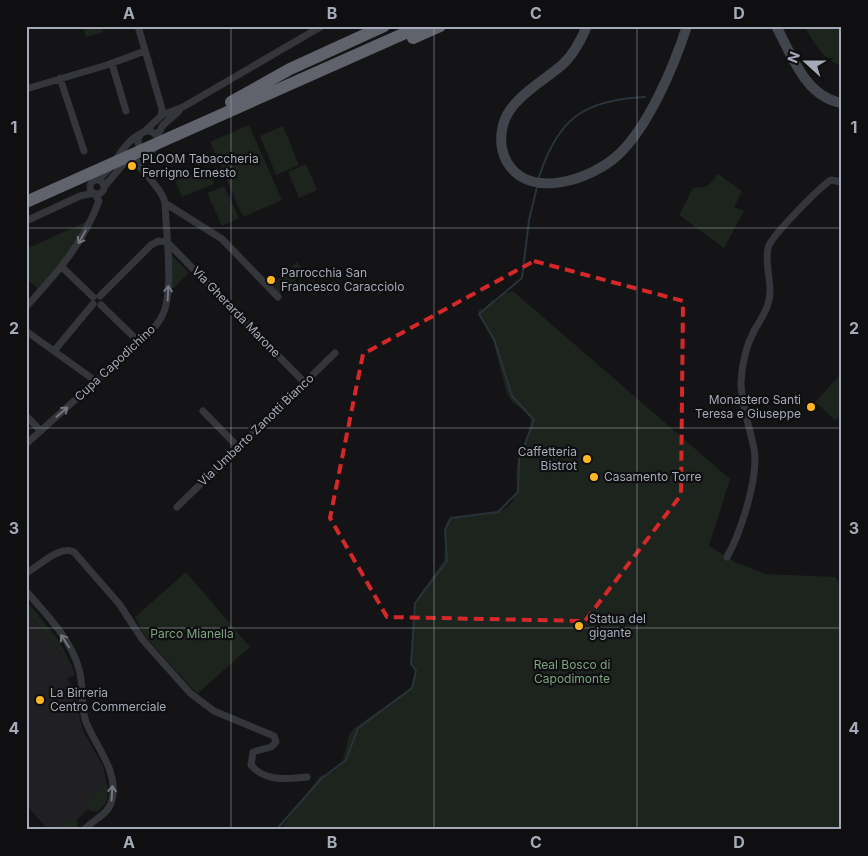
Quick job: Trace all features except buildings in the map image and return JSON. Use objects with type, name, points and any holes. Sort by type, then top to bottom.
[{"type":"highway","points":[[232,106],[290,69],[384,26]]},
{"type":"highway","points":[[232,106],[402,26]]},
{"type":"highway","points":[[232,106],[421,26]]},
{"type":"highway","points":[[26,193],[168,120],[296,89],[440,26]]},
{"type":"highway","points":[[26,202],[168,120]]},
{"type":"street","points":[[138,26],[168,120]]},
{"type":"street","points":[[26,221],[80,196],[101,193],[125,162],[135,154],[151,150],[156,146],[157,136],[168,120],[182,107],[322,26]]},
{"type":"street","points":[[587,26],[577,46],[564,63],[517,101],[505,118],[501,139],[506,158],[514,170],[528,180],[544,183],[564,181],[598,170],[628,146],[640,130],[676,59],[687,26]]},
{"type":"street","points":[[776,26],[810,86],[824,97],[842,103]]},
{"type":"street","points":[[26,88],[112,64],[145,51]]},
{"type":"street","points":[[112,64],[126,111]]},
{"type":"street","points":[[60,78],[84,151]]},
{"type":"street","points":[[80,196],[106,173],[126,144],[168,120]]},
{"type":"street","points":[[144,132],[152,132],[157,136]]},
{"type":"street","points":[[144,132],[138,141],[140,147],[145,151]]},
{"type":"street","name":"Cupa Capodichino","points":[[26,444],[98,382],[159,322],[166,308],[168,294],[165,204],[163,195],[156,184],[136,163],[135,154]]},
{"type":"street","points":[[96,180],[101,181],[104,187]]},
{"type":"street","points":[[727,557],[739,536],[756,470],[741,384],[747,347],[768,304],[771,286],[768,248],[776,232],[804,207],[823,185],[831,180],[842,182]]},
{"type":"street","points":[[26,307],[74,252],[94,215],[99,202],[90,186]]},
{"type":"street","points":[[165,204],[222,239],[278,297]]},
{"type":"street","points":[[54,351],[97,301],[152,245],[158,241],[167,242]]},
{"type":"street","name":"Via Gherarda Marone","points":[[167,242],[305,383]]},
{"type":"street","points":[[62,267],[139,342]]},
{"type":"street","points":[[26,332],[98,382]]},
{"type":"street","name":"Via Umberto Zanotti Bianco","points":[[177,507],[335,353]]},
{"type":"street","points":[[203,411],[238,447]]},
{"type":"street","points":[[26,416],[41,431]]},
{"type":"street","points":[[26,573],[57,553],[71,551],[107,590],[142,639],[190,693],[206,705],[274,736],[276,742],[271,747],[257,749],[253,752],[251,765],[256,771],[269,778],[308,777]]},
{"type":"street","points":[[26,591],[65,640],[76,660],[81,678],[85,720],[106,760],[111,776],[113,790],[111,805],[106,812],[84,830]]},
{"type":"highlighted area","points":[[534,261],[683,301],[681,495],[585,621],[387,617],[330,518],[363,354]]},
{"type":"shaded area","name":"La Birreria Centro Commerciale","points":[[26,611],[72,666],[75,675],[67,678],[77,695],[83,731],[103,766],[108,790],[105,804],[96,812],[88,809],[76,820],[78,830],[48,830],[26,804]]},
{"type":"green space","points":[[83,26],[101,26],[103,32],[86,37]]},
{"type":"green space","points":[[804,26],[836,26],[842,34],[842,65],[836,64],[825,56]]},
{"type":"green space","points":[[249,125],[282,200],[243,217],[210,142]]},
{"type":"green space","points":[[283,126],[299,165],[276,175],[260,136]]},
{"type":"green space","points":[[306,164],[317,190],[299,198],[288,172]]},
{"type":"green space","points":[[207,168],[214,184],[182,197],[175,181]]},
{"type":"green space","points":[[718,174],[742,191],[734,207],[744,211],[724,248],[679,215],[693,188],[708,186]]},
{"type":"green space","points":[[224,186],[239,218],[222,226],[207,193]]},
{"type":"green space","points":[[86,222],[76,242],[39,290],[31,282],[26,282],[26,249]]},
{"type":"green space","points":[[170,253],[189,273],[174,288],[171,288]]},
{"type":"green space","points":[[297,262],[305,271],[280,295],[271,286]]},
{"type":"green space","name":"Real Bosco di Capodimonte","points":[[513,291],[730,479],[709,546],[737,563],[766,574],[835,577],[842,586],[842,830],[280,830],[320,776],[332,773],[342,764],[349,735],[353,729],[412,688],[416,672],[411,664],[416,600],[444,560],[446,523],[463,517],[492,514],[501,511],[509,506],[515,497],[517,466],[530,427],[530,414],[512,402],[507,394],[493,341],[478,311],[481,308],[484,309],[493,299],[497,302],[502,294]]},
{"type":"green space","points":[[841,374],[842,416],[835,420],[815,402]]},
{"type":"green space","name":"Parco Mianella","points":[[186,572],[250,647],[197,694],[144,635],[135,617]]},
{"type":"green space","points":[[26,600],[59,641],[72,666],[26,611]]},
{"type":"green space","points":[[107,783],[108,795],[106,802],[98,811],[90,811],[87,807],[87,800]]},
{"type":"green space","points":[[69,818],[77,821],[78,830],[62,830],[59,826]]},
{"type":"waterway","points":[[539,177],[555,140],[576,116],[605,102],[645,97]]},
{"type":"waterway","points":[[276,830],[321,779],[346,760],[358,728],[412,688],[416,671],[411,664],[415,603],[447,561],[445,530],[451,518],[498,512],[518,492],[519,460],[534,420],[512,396],[494,339],[479,314],[522,278],[529,220],[537,187]]},
{"type":"place","name":"PLOOM Tabaccheria Ferrigno Ernesto","points":[[132,166]]},
{"type":"place","name":"Parrocchia San Francesco Caracciolo","points":[[271,280]]},
{"type":"place","name":"Monastero Santi Teresa e Giuseppe","points":[[811,407]]},
{"type":"place","name":"Caffetteria Bistrot","points":[[587,459]]},
{"type":"place","name":"Casamento Torre","points":[[594,477]]},
{"type":"place","name":"Statua del gigante","points":[[579,626]]},
{"type":"place","name":"La Birreria Centro Commerciale","points":[[40,700]]}]
